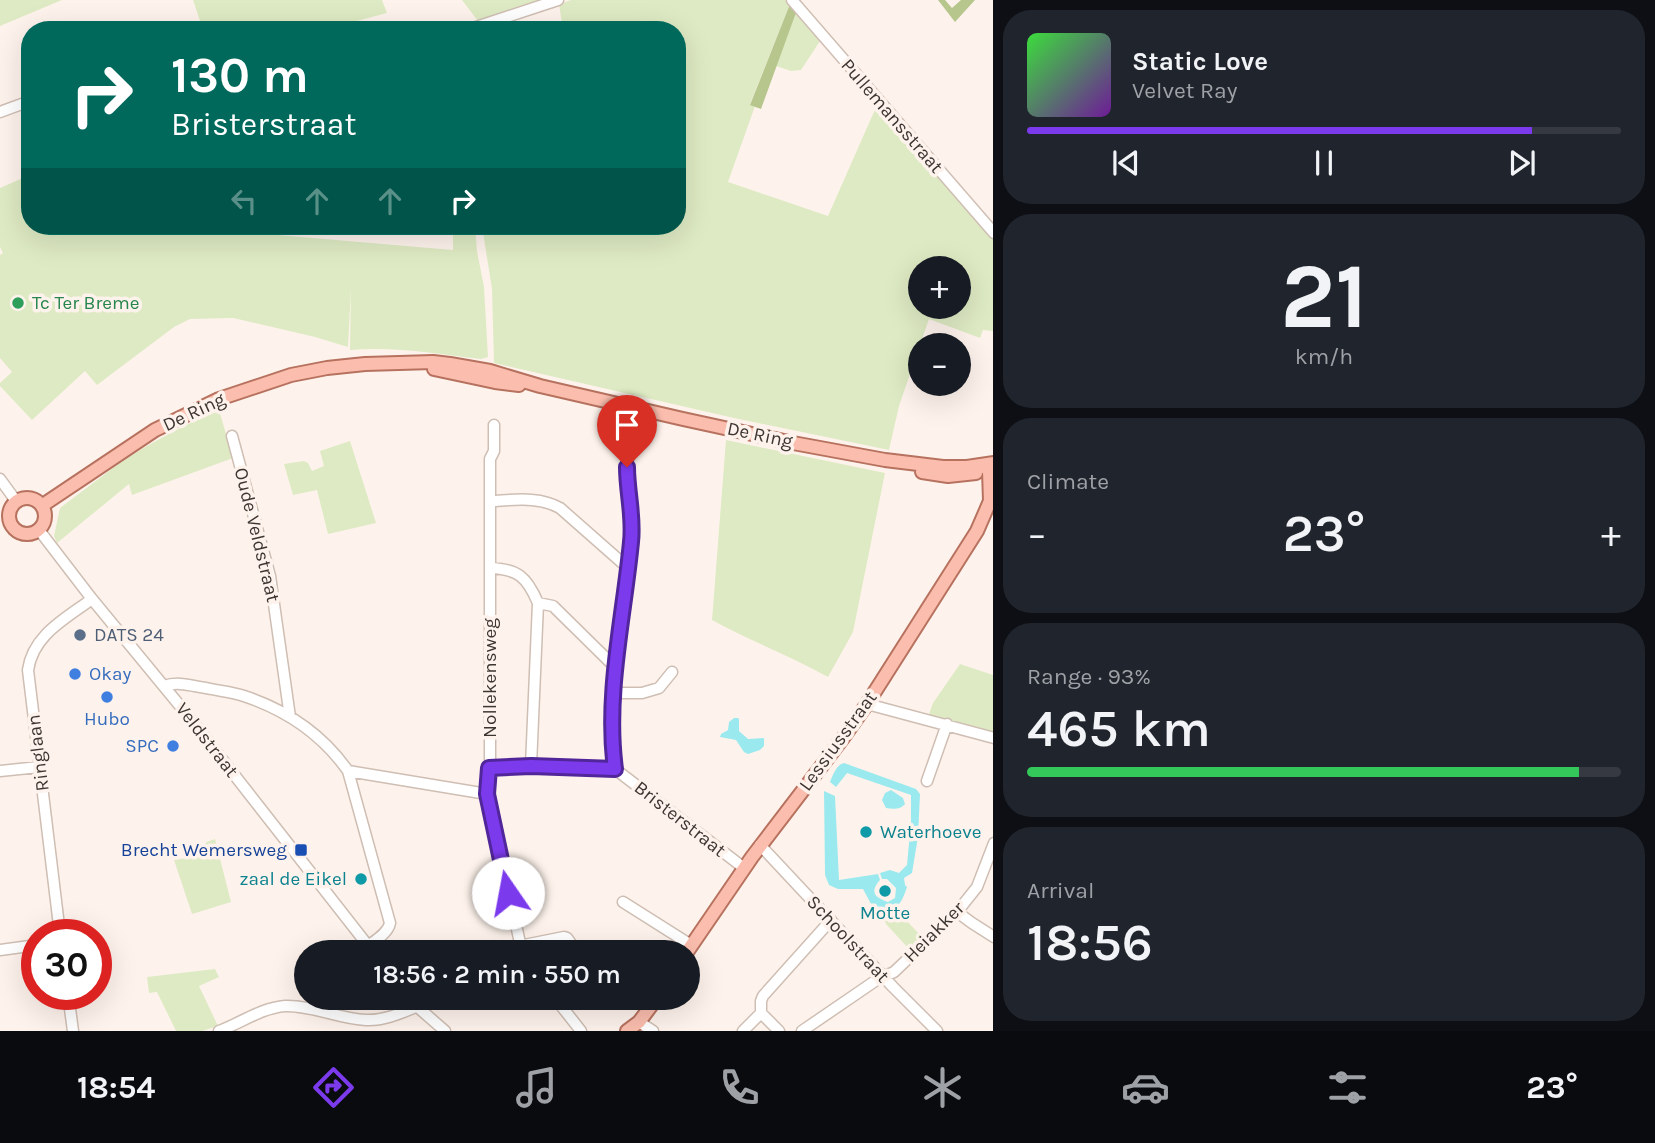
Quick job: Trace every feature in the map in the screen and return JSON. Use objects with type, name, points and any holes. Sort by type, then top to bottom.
[{"type":"main road","name":"De Ring","points":[[43,505],[147,435],[219,399],[290,375],[365,364],[450,363],[781,440],[885,460],[932,466],[988,468]]},
{"type":"main road","points":[[885,460],[911,469],[948,476],[988,468],[981,525]]},
{"type":"main road","name":"Lessiusstraat","points":[[695,940],[744,868],[867,704],[981,525],[992,501],[988,468]]},
{"type":"main road","points":[[27,497],[43,505],[46,515],[39,530],[23,534],[12,527],[9,517],[16,501],[27,497]]},
{"type":"main road","points":[[0,535],[12,527]]},
{"type":"main road","points":[[627,1031],[639,1022],[647,1010]]},
{"type":"street","points":[[494,21],[558,0]]},
{"type":"street","name":"Pullemansstraat","points":[[792,0],[993,233]]},
{"type":"street","points":[[0,112],[21,104]]},
{"type":"street","name":"Nollekensweg","points":[[494,425],[494,451],[491,458],[487,794],[519,940]]},
{"type":"street","points":[[615,769],[612,744],[615,668],[632,541],[627,467],[632,432]]},
{"type":"street","name":"Oude Veldstraat","points":[[232,436],[270,576],[290,717]]},
{"type":"street","points":[[0,479],[16,501]]},
{"type":"street","points":[[491,501],[529,500],[550,503],[569,516],[627,567]]},
{"type":"street","name":"Veldstraat","points":[[39,530],[363,940]]},
{"type":"street","points":[[490,568],[504,568],[523,578],[531,587],[538,603],[531,766]]},
{"type":"street","name":"Ringlaan","points":[[58,919],[27,670],[29,659],[42,636],[92,599]]},
{"type":"street","points":[[538,603],[553,606],[615,668]]},
{"type":"street","points":[[614,693],[642,693],[659,688],[672,672]]},
{"type":"street","points":[[164,687],[176,683],[241,695],[267,705],[290,717],[324,742],[338,757],[348,771],[390,923],[378,940]]},
{"type":"street","points":[[867,704],[993,738]]},
{"type":"street","points":[[926,781],[947,724]]},
{"type":"street","points":[[0,771],[39,766]]},
{"type":"street","name":"Bristerstraat","points":[[489,768],[531,766],[615,769],[744,868]]},
{"type":"street","points":[[348,771],[487,794]]},
{"type":"street","name":"Heiakker","points":[[802,1031],[873,982],[894,972],[957,912],[977,887],[993,843]]},
{"type":"street","name":"Schoolstraat","points":[[761,845],[937,1031]]},
{"type":"street","points":[[623,902],[676,940]]},
{"type":"street","points":[[957,912],[993,937]]},
{"type":"street","points":[[743,1031],[761,1013],[764,996],[831,920]]},
{"type":"street","points":[[0,950],[21,947]]},
{"type":"street","points":[[219,1031],[235,1028],[245,1018],[280,1007],[294,1006]]},
{"type":"street","points":[[70,1010],[73,1031]]},
{"type":"street","points":[[313,1010],[364,1020],[378,1019],[406,1010]]},
{"type":"street","points":[[422,1010],[445,1031]]},
{"type":"street","points":[[564,1010],[581,1031]]},
{"type":"street","points":[[761,1013],[779,1031]]},
{"type":"street","points":[[639,1022],[653,1031]]},
{"type":"green space","points":[[0,0],[62,0],[0,26]]},
{"type":"green space","points":[[193,0],[382,0],[387,13],[357,21],[200,21]]},
{"type":"green space","points":[[462,0],[546,0],[478,21]]},
{"type":"green space","points":[[571,0],[787,0],[790,4],[750,104],[755,106],[728,182],[828,216],[877,105],[993,236],[993,331],[983,330],[980,338],[929,319],[924,333],[908,333],[908,380],[889,450],[494,363],[492,289],[483,235],[686,235],[686,21],[562,21],[559,4]]},
{"type":"green space","points":[[938,0],[945,0],[952,8],[961,0],[975,0],[955,22]]},
{"type":"green space","points":[[790,4],[797,10],[761,109],[750,105]]},
{"type":"green space","points":[[797,10],[820,37],[820,41],[801,70],[791,71],[776,66]]},
{"type":"green space","points":[[21,179],[21,235],[277,235],[453,250],[453,235],[476,235],[484,287],[488,357],[481,359],[399,350],[350,350],[351,287],[348,347],[233,318],[190,319],[174,327],[97,385],[85,371],[32,420],[0,386],[12,372],[0,358],[0,255],[3,253],[0,247],[0,188]]},
{"type":"green space","points":[[219,410],[233,458],[132,495],[129,484],[57,543],[54,536],[60,508],[142,449]]},
{"type":"green space","points":[[726,440],[885,473],[853,632],[828,677],[712,620]]},
{"type":"green space","points":[[350,441],[376,523],[328,534],[317,490],[293,495],[284,464],[304,461],[312,471],[324,466],[320,451]]},
{"type":"green space","points":[[960,664],[993,675],[993,736],[928,717],[933,703]]},
{"type":"green space","points":[[215,839],[231,902],[192,914],[174,860],[187,858]]},
{"type":"green space","points":[[887,914],[905,919],[922,937],[909,949],[886,924],[883,916]]},
{"type":"green space","points":[[215,969],[219,977],[199,986],[218,1026],[202,1031],[176,1031],[157,992],[149,993],[147,977]]},
{"type":"water","points":[[734,718],[739,719],[739,731],[748,739],[764,738],[764,746],[760,750],[748,754],[736,740],[720,737],[728,730],[729,722]]},
{"type":"water","points":[[844,763],[916,789],[920,794],[918,837],[912,873],[904,878],[907,887],[895,908],[871,904],[863,889],[838,889],[829,885],[825,875],[824,791],[835,796],[839,880],[878,874],[880,880],[875,894],[888,902],[895,898],[896,888],[887,879],[882,879],[880,873],[890,870],[899,873],[907,865],[911,795],[847,773],[836,787],[830,782],[837,768]]},
{"type":"water","points":[[891,790],[903,798],[903,806],[896,809],[886,808],[882,800],[885,793]]},
{"type":"place","name":"Tc Ter Breme","points":[[18,303]]},
{"type":"place","name":"DATS 24","points":[[80,635]]},
{"type":"place","name":"Okay","points":[[75,674]]},
{"type":"place","name":"Hubo","points":[[107,697]]},
{"type":"place","name":"SPC","points":[[173,746]]},
{"type":"place","name":"Waterhoeve","points":[[866,832]]},
{"type":"place","name":"Brecht Wemersweg","points":[[301,850]]},
{"type":"place","name":"zaal de Eikel","points":[[361,879]]},
{"type":"place","name":"Motte","points":[[885,891]]},
{"type":"route","points":[[508,893],[487,794],[489,768],[531,766],[615,769],[612,744],[615,668],[632,541],[627,467]]}]
